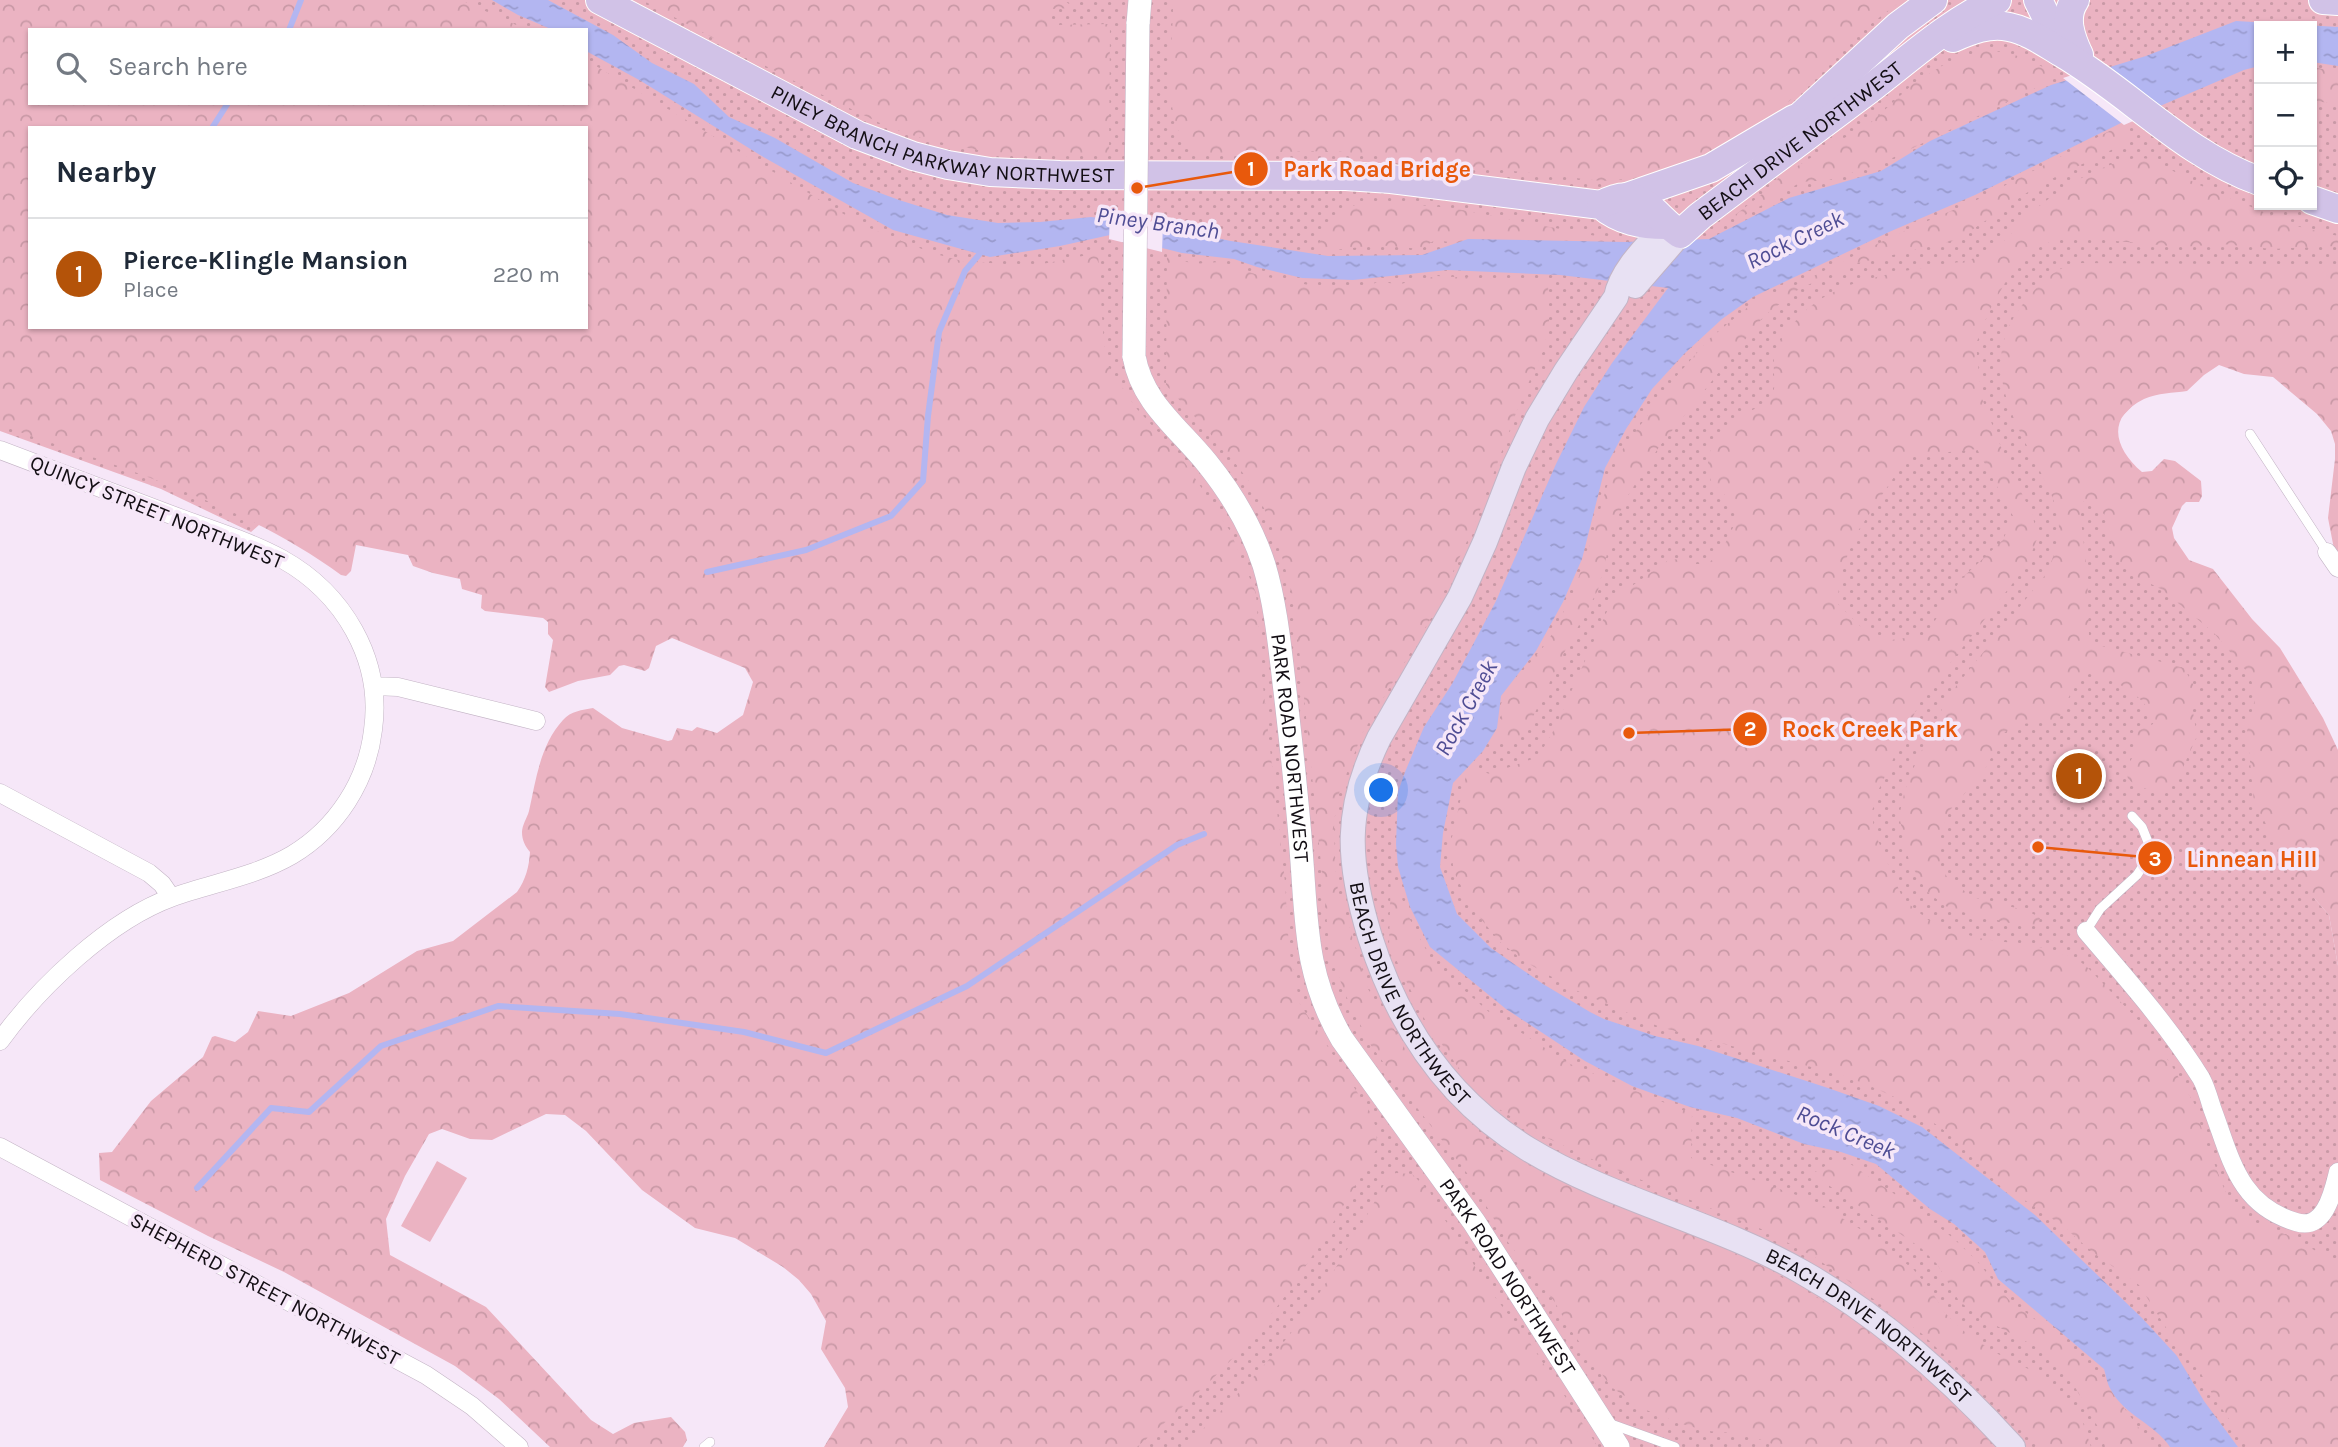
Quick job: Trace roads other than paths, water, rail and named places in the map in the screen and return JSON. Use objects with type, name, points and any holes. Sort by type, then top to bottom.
[{"type":"main road","name":"PINEY BRANCH PARKWAY NORTHWEST","points":[[600,0],[857,135],[913,156],[948,165],[990,172],[1060,175],[1346,176],[1644,202],[1669,234]]},
{"type":"main road","name":"BEACH DRIVE NORTHWEST","points":[[1933,0],[1898,26],[1808,111],[1669,234],[1618,285],[1616,297],[1537,419],[1460,597],[1379,738],[1363,772],[1354,807],[1352,845],[1360,898],[1377,957],[1394,1000],[1423,1051],[1458,1093],[1498,1129],[1557,1164],[1743,1241],[1814,1279],[1860,1309],[1911,1348],[1963,1395],[2013,1447]]},
{"type":"main road","name":"BEACH DRIVE NORTHWEST","points":[[1669,234],[1700,216],[1875,85],[1934,37],[1971,12],[1997,0]]},
{"type":"main road","points":[[2038,0],[2054,33],[2085,67]]},
{"type":"main road","points":[[2075,0],[2069,10],[2069,26],[2085,67]]},
{"type":"main road","points":[[2323,0],[2338,1]]},
{"type":"main road","points":[[1875,85],[1951,39],[1978,28],[1993,26],[2019,29],[2085,67],[2209,159],[2254,179]]},
{"type":"main road","points":[[1614,201],[1711,168],[1808,111]]},
{"type":"main road","points":[[2317,199],[2338,198]]},
{"type":"main road","points":[[2317,201],[2338,209]]},
{"type":"street","name":"PARK ROAD NORTHWEST","points":[[1140,0],[1133,356],[1140,382],[1149,398],[1206,461],[1228,492],[1248,525],[1264,565],[1279,641],[1296,791],[1310,958],[1317,986],[1342,1039],[1474,1222],[1618,1447]]},
{"type":"street","name":"QUINCY STREET NORTHWEST","points":[[0,450],[260,549],[298,569],[325,591],[348,621],[363,649],[373,686],[375,721],[367,758],[349,800],[309,844],[275,864],[171,897],[108,934],[67,967],[27,1006],[0,1041]]},
{"type":"street","points":[[2327,552],[2338,568]]},
{"type":"street","points":[[373,686],[398,687],[536,721]]},
{"type":"street","points":[[0,793],[149,873],[162,884],[171,897]]},
{"type":"street","points":[[2086,931],[2150,1006],[2202,1081],[2235,1172],[2248,1191],[2268,1209],[2289,1220],[2310,1224],[2325,1210],[2338,1172]]},
{"type":"street","name":"SHEPHERD STREET NORTHWEST","points":[[0,1147],[426,1375],[480,1412],[519,1447]]},
{"type":"lane","points":[[2250,434],[2327,552]]},
{"type":"lane","points":[[2086,931],[2100,909],[2137,875],[2152,852],[2142,827],[2132,817]]},
{"type":"lane","points":[[1603,1422],[1675,1447]]},
{"type":"water","name":"Rock Creek","points":[[492,0],[548,0],[613,35],[652,63],[694,84],[729,117],[775,138],[853,183],[947,215],[998,223],[1091,217],[1328,256],[1422,255],[1468,239],[1625,242],[1709,239],[1789,198],[1881,171],[1930,141],[2051,85],[2146,56],[2236,21],[2254,22],[2254,67],[2125,121],[1975,195],[1889,232],[1753,297],[1722,319],[1684,354],[1652,389],[1605,468],[1582,559],[1563,602],[1536,651],[1501,696],[1497,728],[1483,751],[1453,783],[1443,833],[1440,867],[1457,914],[1491,948],[1590,1012],[1655,1036],[1698,1046],[1828,1088],[1879,1106],[1922,1127],[2035,1215],[2142,1318],[2177,1356],[2204,1401],[2238,1447],[2170,1447],[2117,1399],[2108,1385],[2104,1369],[1998,1279],[1985,1252],[1954,1224],[1930,1209],[1876,1164],[1841,1152],[1804,1144],[1737,1118],[1690,1107],[1632,1086],[1585,1061],[1506,1009],[1430,947],[1410,907],[1398,867],[1396,844],[1398,792],[1405,772],[1424,727],[1452,684],[1496,601],[1584,407],[1612,363],[1668,288],[1560,275],[1447,270],[1353,280],[1302,278],[1234,259],[1182,253],[1110,235],[990,257],[893,230],[760,155],[641,81],[588,52],[588,28],[548,28]]},
{"type":"water","points":[[2317,26],[2338,27],[2338,66],[2317,63]]},
{"type":"waterway","points":[[290,28],[301,0]]},
{"type":"waterway","points":[[213,126],[227,105]]},
{"type":"waterway","points":[[707,572],[806,550],[891,516],[923,481],[939,332],[965,271],[983,250]]},
{"type":"waterway","points":[[197,1188],[271,1108],[309,1112],[381,1046],[498,1006],[620,1014],[744,1032],[826,1053],[967,986],[1177,845],[1204,834]]},
{"type":"place","name":"Park Road Bridge","points":[[1137,188]]},
{"type":"place","name":"Rock Creek Park","points":[[1629,733]]},
{"type":"place","name":"Pierce-Klingle Mansion","points":[[2079,776]]},
{"type":"place","name":"Linnean Hill","points":[[2038,847]]},
{"type":"water label","name":"Piney Branch","points":[[1158,223]]}]
